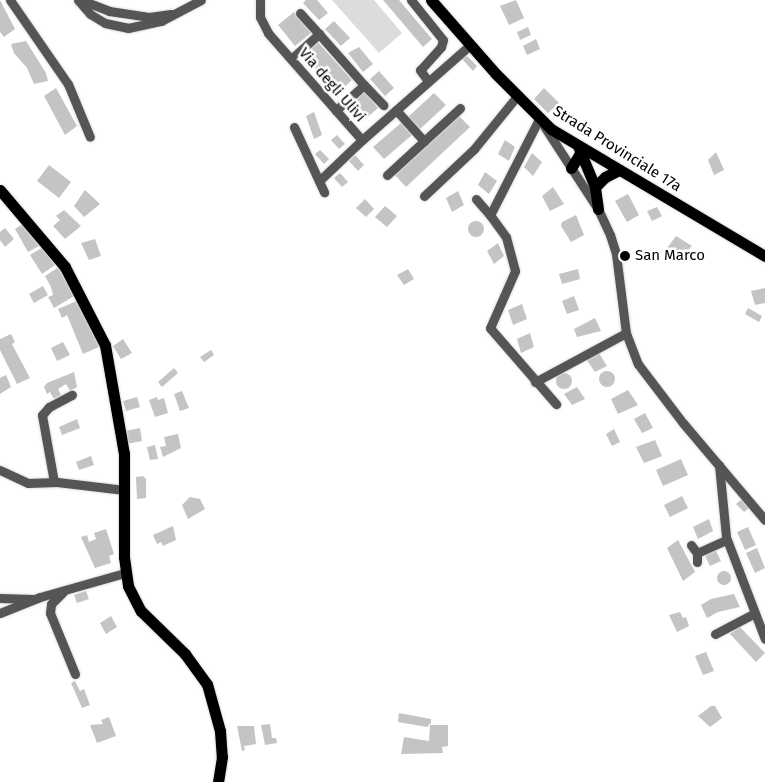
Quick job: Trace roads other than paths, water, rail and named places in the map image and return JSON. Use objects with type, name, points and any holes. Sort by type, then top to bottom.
[{"type":"main road","name":"Strada Provinciale 17a","points":[[432,0],[470,45],[540,119],[583,150],[765,256]]},
{"type":"main road","points":[[571,168],[583,150]]},
{"type":"main road","points":[[583,150],[595,187],[598,209]]},
{"type":"main road","points":[[595,187],[605,177],[620,170]]},
{"type":"main road","points":[[0,190],[65,267],[100,331],[110,361],[122,437],[126,573],[138,606],[185,654],[207,684],[220,731],[222,757],[218,782]]},
{"type":"street","points":[[10,0],[65,79],[90,137]]},
{"type":"street","points":[[80,0],[90,14],[106,23],[128,28],[162,22],[202,0]]},
{"type":"street","points":[[80,0],[109,11],[136,15],[176,14]]},
{"type":"street","points":[[181,0],[188,8]]},
{"type":"street","name":"Via degli Ulivi","points":[[260,0],[262,23],[362,140],[470,45]]},
{"type":"street","points":[[411,0],[443,40],[441,47],[421,68],[428,81]]},
{"type":"street","points":[[300,12],[383,105]]},
{"type":"street","points":[[291,59],[318,34]]},
{"type":"street","points":[[336,110],[364,85]]},
{"type":"street","points":[[424,196],[474,149],[517,96]]},
{"type":"street","points":[[387,175],[460,108]]},
{"type":"street","points":[[396,110],[424,141]]},
{"type":"street","points":[[540,119],[598,209],[616,254],[626,333],[645,376],[765,520]]},
{"type":"street","points":[[490,215],[540,119]]},
{"type":"street","points":[[294,128],[324,192]]},
{"type":"street","points":[[319,181],[362,140]]},
{"type":"street","points":[[476,199],[508,241],[515,271],[490,328],[556,404]]},
{"type":"street","points":[[535,382],[626,333]]},
{"type":"street","points":[[54,482],[41,419],[46,409],[72,395]]},
{"type":"street","points":[[719,464],[726,540],[753,614],[765,639]]},
{"type":"street","points":[[0,470],[28,483],[54,482],[125,490]]},
{"type":"street","points":[[697,562],[694,549],[726,540]]},
{"type":"street","points":[[0,598],[20,601],[126,573]]},
{"type":"street","points":[[66,590],[53,602],[50,610],[75,674]]},
{"type":"street","points":[[0,614],[40,597]]},
{"type":"street","points":[[715,634],[753,614]]},
{"type":"place","name":"San Marco","points":[[625,256]]}]
